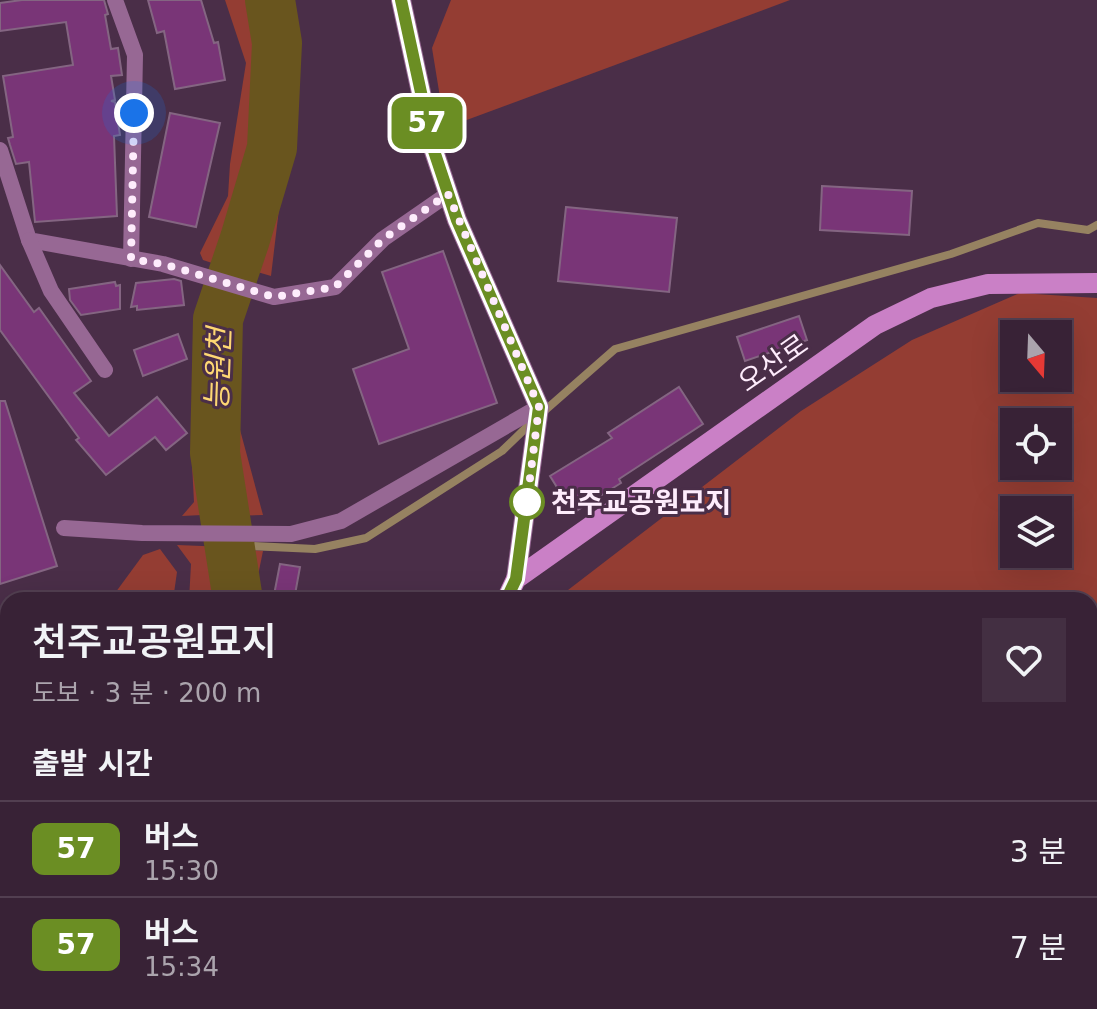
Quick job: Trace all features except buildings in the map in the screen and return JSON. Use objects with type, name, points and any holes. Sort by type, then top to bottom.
[{"type":"street","points":[[401,0],[433,148],[448,194],[538,408]]},
{"type":"street","name":"오산로","points":[[516,579],[875,325],[903,310],[931,298],[988,284],[1097,283]]},
{"type":"street","name":"오산로","points":[[510,592],[516,579],[538,408]]},
{"type":"lane","points":[[115,0],[135,55],[131,259]]},
{"type":"lane","points":[[0,150],[29,240],[51,291],[105,370]]},
{"type":"lane","points":[[29,240],[163,264],[274,297],[335,287],[383,239],[448,194]]},
{"type":"lane","points":[[64,528],[142,533],[291,534],[341,521],[538,408]]},
{"type":"shaded area","points":[[225,0],[264,0],[273,46],[267,145],[230,269],[203,260],[200,253],[228,196],[246,63]]},
{"type":"shaded area","points":[[274,0],[279,0],[288,50],[287,142],[271,276],[240,267],[261,202],[275,135],[280,68]]},
{"type":"shaded area","points":[[451,0],[790,0],[445,128],[432,48]]},
{"type":"shaded area","points":[[209,292],[222,297],[216,318],[213,453],[223,514],[182,516],[194,502],[192,464],[205,411],[203,318]]},
{"type":"shaded area","points":[[1020,293],[1097,298],[1097,592],[565,592],[801,411],[912,340]]},
{"type":"shaded area","points":[[229,297],[245,304],[232,342],[239,426],[263,515],[229,516],[218,452],[220,319]]},
{"type":"shaded area","points":[[177,545],[227,547],[228,592],[189,592],[191,564]]},
{"type":"shaded area","points":[[160,549],[177,572],[174,592],[116,592],[143,555]]},
{"type":"shaded area","points":[[235,549],[263,551],[255,592],[240,592]]},
{"type":"waterway","name":"능원천","points":[[237,592],[215,453],[218,319],[272,148],[277,43],[270,0]]},
{"type":"waterway","points":[[542,413],[615,349],[951,254],[1038,223],[1088,230],[1097,225]]},
{"type":"waterway","points":[[230,545],[315,549],[366,538],[502,451],[532,422]]},
{"type":"bus line","name":"57","points":[[401,0],[433,148],[457,220],[539,407],[516,579],[510,592]]},
{"type":"place","name":"천주교공원묘지","points":[[527,502]]},
{"type":"route","points":[[134,113],[131,259],[163,264],[274,297],[335,287],[383,239],[448,194],[539,407],[527,502]]}]
